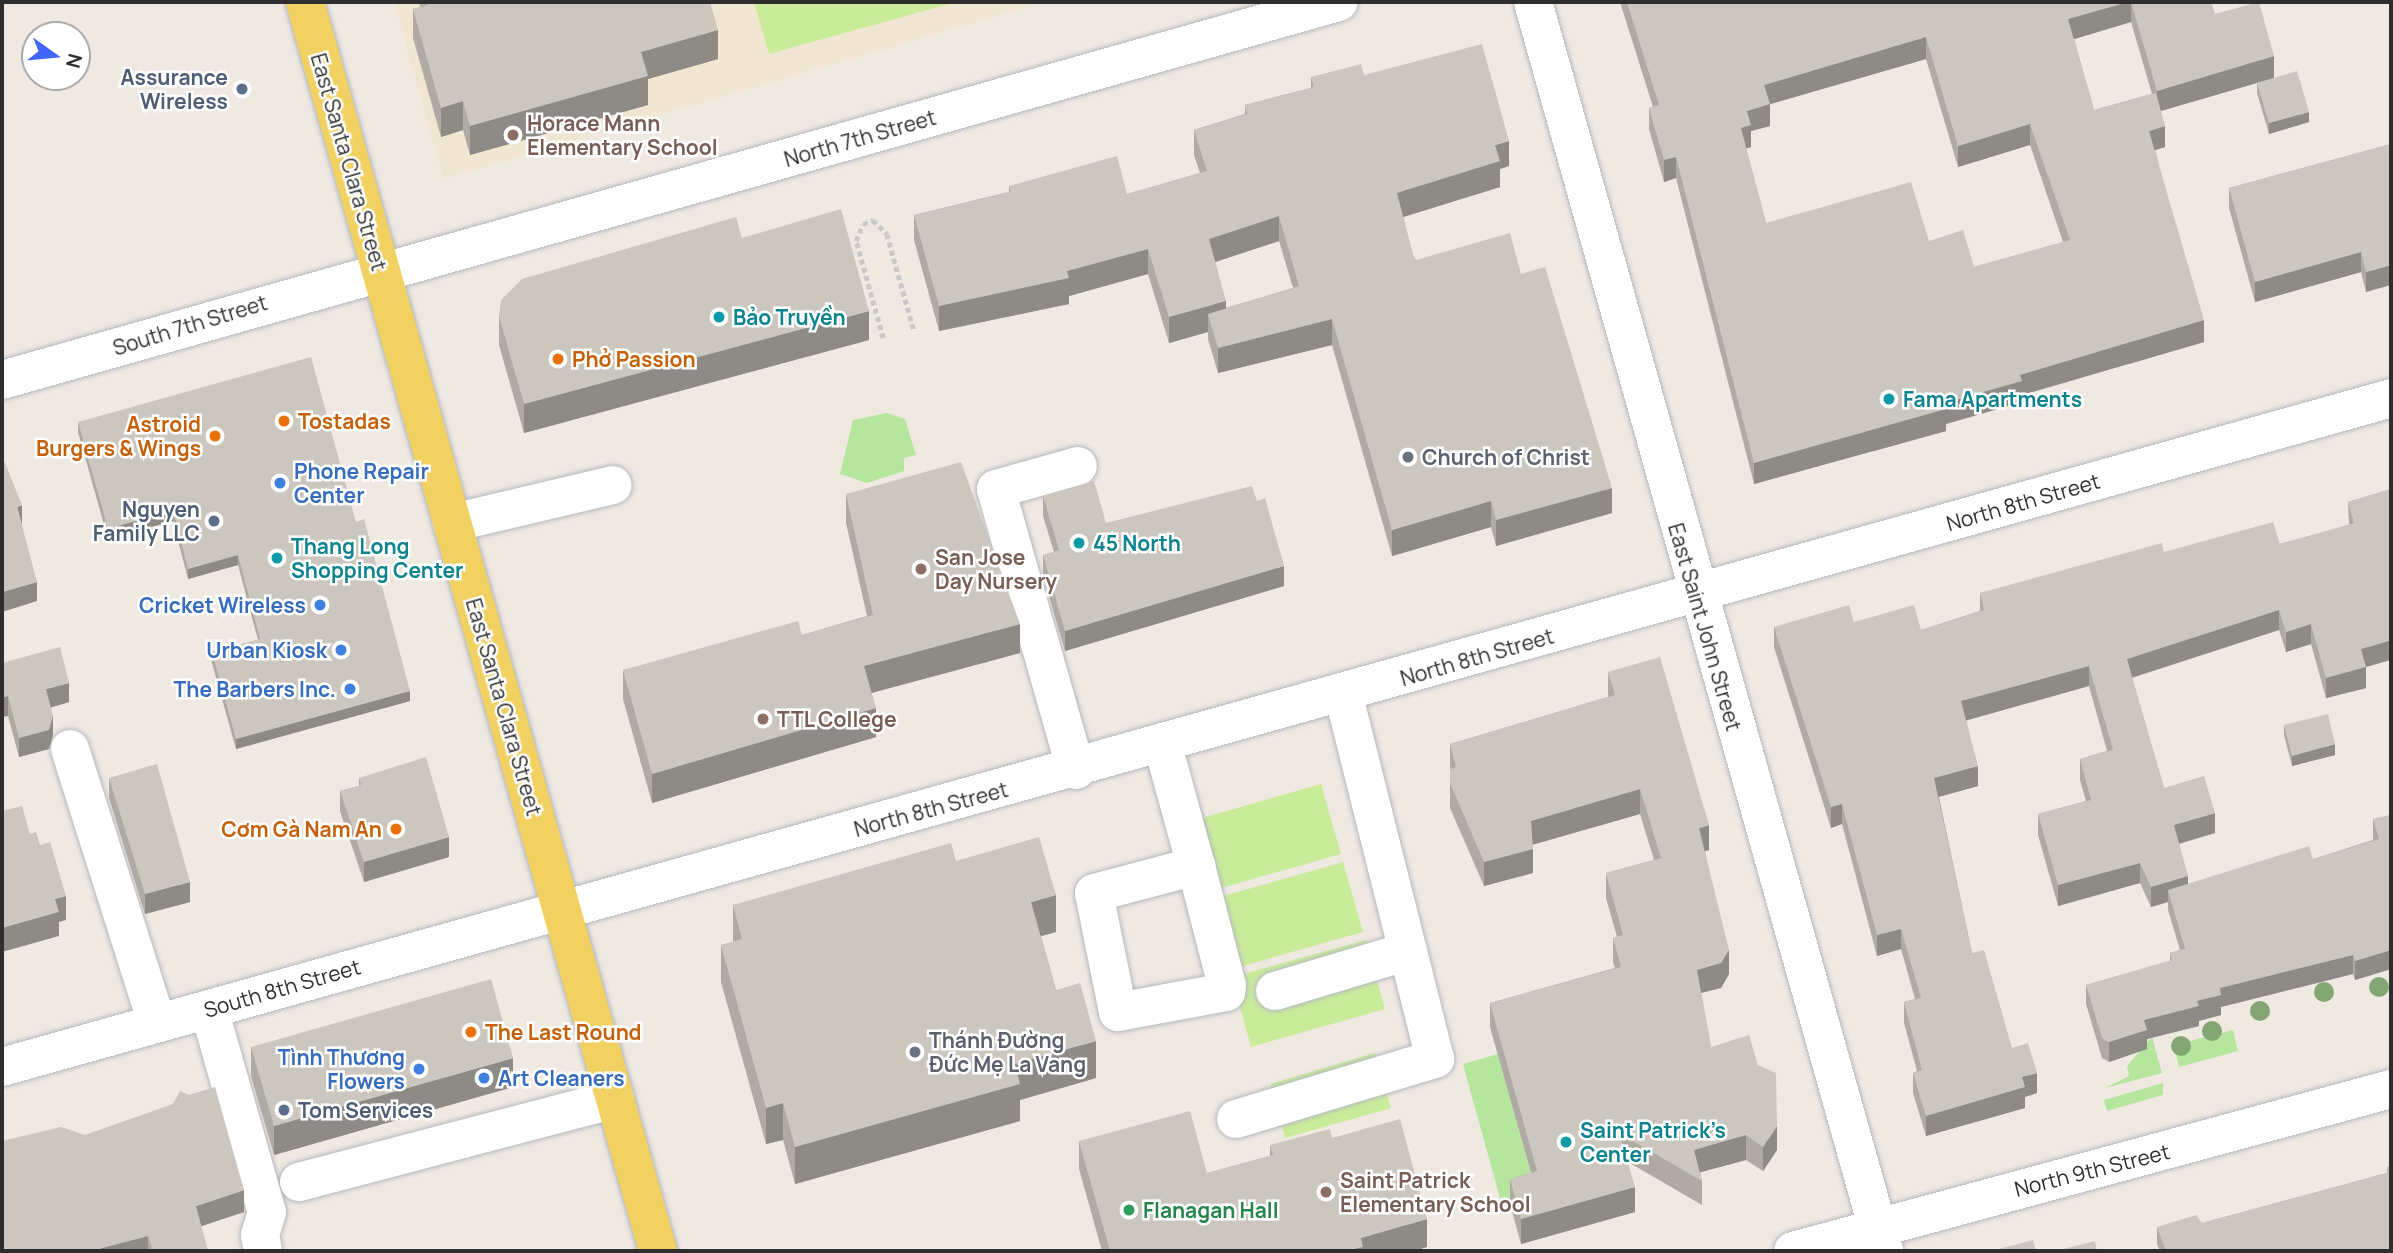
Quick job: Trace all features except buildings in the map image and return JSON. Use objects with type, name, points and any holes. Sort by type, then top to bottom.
[{"type":"main road","name":"East Santa Clara Street","points":[[305,2],[658,1251]]},
{"type":"street","name":"North 7th Street","points":[[379,271],[1241,16],[1339,2]]},
{"type":"street","name":"East Saint John Street","points":[[1533,2],[1695,594],[1881,1239]]},
{"type":"street","name":"South 7th Street","points":[[2,380],[379,271]]},
{"type":"street","name":"North 8th Street","points":[[562,909],[1163,746],[2391,398]]},
{"type":"street","points":[[1076,770],[996,489],[1078,466]]},
{"type":"street","points":[[452,523],[613,485]]},
{"type":"street","points":[[1237,1119],[1435,1059],[1343,694]]},
{"type":"street","points":[[1163,746],[1196,866]]},
{"type":"street","points":[[70,749],[157,1023]]},
{"type":"street","name":"South 8th Street","points":[[2,1067],[562,909]]},
{"type":"street","points":[[1275,991],[1408,951]]},
{"type":"street","points":[[209,1009],[267,1212],[260,1235],[263,1251]]},
{"type":"street","name":"North 9th Street","points":[[1793,1251],[1881,1239],[2391,1089]]},
{"type":"street","points":[[299,1182],[615,1099]]},
{"type":"path","points":[[883,338],[856,242],[863,224],[873,220],[887,234],[914,331]]},
{"type":"shaded area","name":"Horace Mann Elementary School","points":[[394,2],[1044,2],[444,179]]},
{"type":"green space","points":[[754,2],[956,2],[769,54]]},
{"type":"green space","points":[[887,413],[905,419],[916,455],[904,458],[904,471],[867,483],[840,474],[853,420]]},
{"type":"green space","points":[[1321,784],[1341,854],[1207,892],[1188,822]]},
{"type":"green space","points":[[1343,862],[1363,932],[1229,970],[1209,900]]},
{"type":"green space","points":[[1366,940],[1385,1009],[1251,1047],[1232,977]]},
{"type":"green space","points":[[2233,1030],[2238,1051],[2179,1067],[2174,1045]]},
{"type":"green space","points":[[2152,1037],[2162,1073],[2105,1088],[2129,1076],[2127,1066]]},
{"type":"green space","points":[[1375,1053],[1391,1108],[1285,1138],[1270,1084]]},
{"type":"green space","points":[[1498,1054],[1536,1192],[1501,1202],[1463,1064]]},
{"type":"green space","points":[[2163,1083],[2163,1095],[2107,1111],[2104,1100]]},
{"type":"place","name":"Assurance Wireless","points":[[242,89]]},
{"type":"place","name":"Horace Mann Elementary School","points":[[513,135]]},
{"type":"place","name":"Bảo Truyền","points":[[719,317]]},
{"type":"place","name":"Phở Passion","points":[[558,359]]},
{"type":"place","name":"Fama Apartments","points":[[1889,399]]},
{"type":"place","name":"Tostadas","points":[[284,421]]},
{"type":"place","name":"Astroid Burgers & Wings","points":[[215,436]]},
{"type":"place","name":"Church of Christ","points":[[1408,457]]},
{"type":"place","name":"Phone Repair Center","points":[[280,483]]},
{"type":"place","name":"Nguyen Family LLC","points":[[214,521]]},
{"type":"place","name":"45 North","points":[[1079,543]]},
{"type":"place","name":"Thang Long Shopping Center","points":[[277,558]]},
{"type":"place","name":"San Jose Day Nursery","points":[[921,569]]},
{"type":"place","name":"Cricket Wireless","points":[[320,605]]},
{"type":"place","name":"Urban Kiosk","points":[[341,650]]},
{"type":"place","name":"The Barbers Inc.","points":[[350,689]]},
{"type":"place","name":"TTL College","points":[[763,719]]},
{"type":"place","name":"Cơm Gà Nam An","points":[[396,829]]},
{"type":"place","name":"The Last Round","points":[[471,1032]]},
{"type":"place","name":"Thánh Đường Đức Mẹ La Vang","points":[[915,1052]]},
{"type":"place","name":"Tình Thương Flowers","points":[[419,1069]]},
{"type":"place","name":"Art Cleaners","points":[[484,1078]]},
{"type":"place","name":"Tom Services","points":[[284,1110]]},
{"type":"place","name":"Saint Patrick’s Center","points":[[1566,1142]]},
{"type":"place","name":"Saint Patrick Elementary School","points":[[1326,1192]]},
{"type":"place","name":"Flanagan Hall","points":[[1129,1210]]}]
